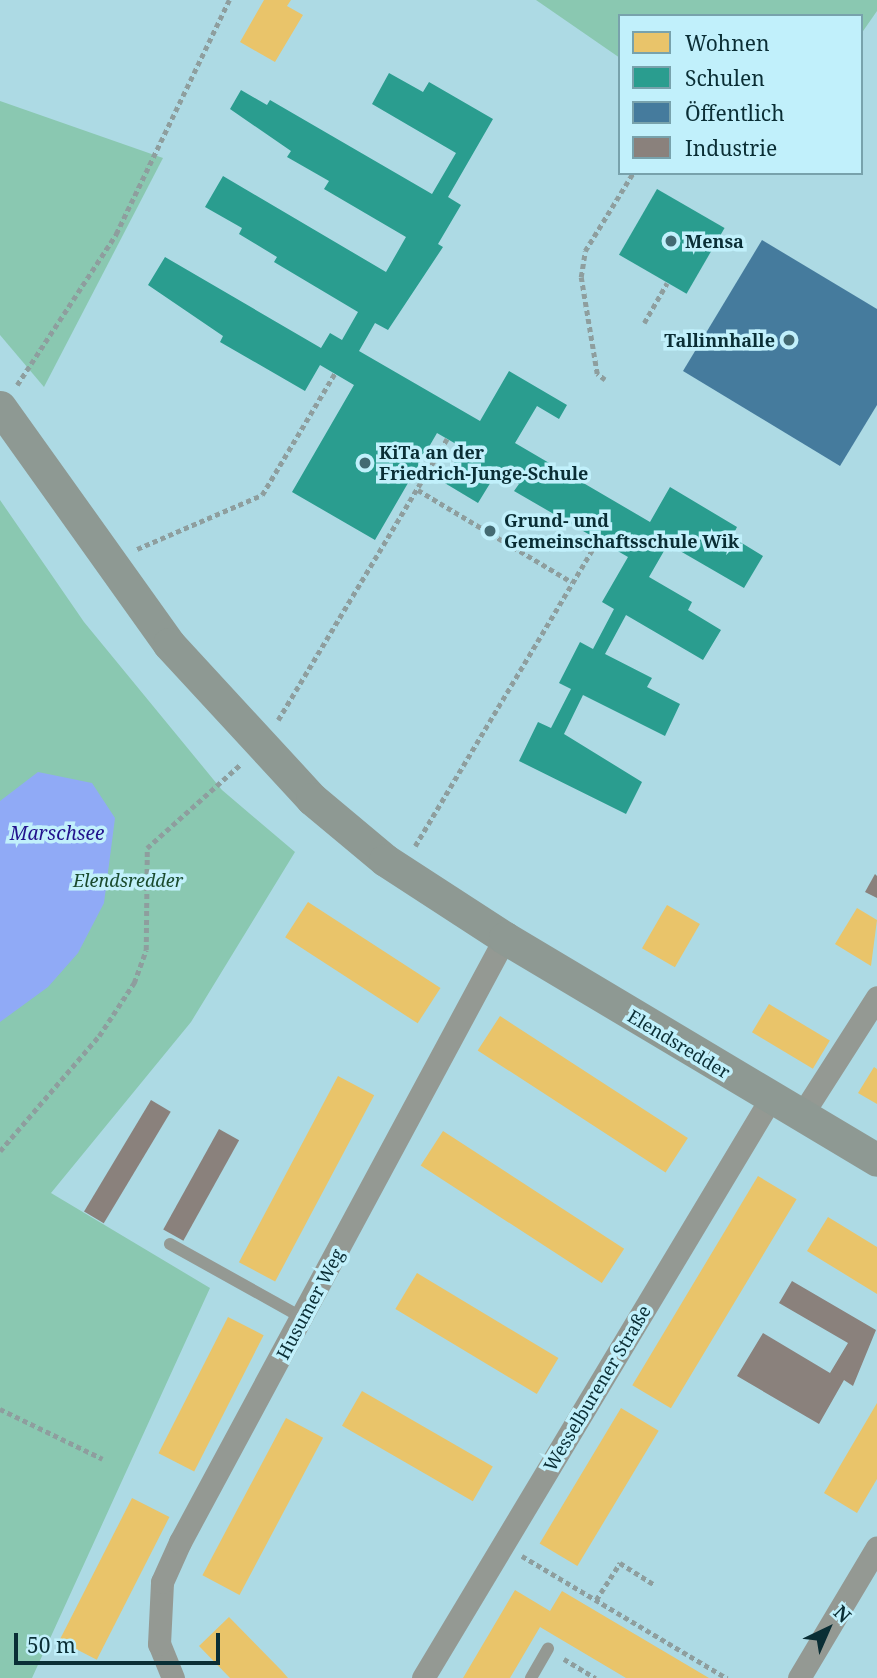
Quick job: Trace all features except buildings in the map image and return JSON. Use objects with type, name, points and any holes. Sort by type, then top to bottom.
[{"type":"main road","name":"Elendsredder","points":[[1,408],[108,562],[258,745],[385,860],[505,938],[877,1160]]},
{"type":"street","name":"Husumer Weg","points":[[173,1678],[159,1644],[162,1581],[505,938]]},
{"type":"street","points":[[802,1116],[877,997]]},
{"type":"street","name":"Wesselburener Straße","points":[[423,1678],[771,1098]]},
{"type":"street","points":[[799,1678],[877,1547]]},
{"type":"lane","points":[[170,1244],[303,1318]]},
{"type":"lane","points":[[531,1678],[548,1649]]},
{"type":"path","points":[[1,408],[116,234],[229,0]]},
{"type":"path","points":[[605,380],[597,374],[583,264],[632,175]]},
{"type":"path","points":[[643,323],[667,283]]},
{"type":"path","points":[[108,562],[262,495],[335,373]]},
{"type":"path","points":[[0,1152],[99,1036],[134,983],[146,950],[147,848],[258,745],[298,697],[447,439]]},
{"type":"path","points":[[418,490],[572,582]]},
{"type":"path","points":[[422,832],[598,540]]},
{"type":"path","points":[[0,1409],[103,1459]]},
{"type":"path","points":[[503,1545],[727,1678]]},
{"type":"path","points":[[596,1600],[620,1563],[655,1585]]},
{"type":"path","points":[[548,1649],[596,1678]]},
{"type":"green space","points":[[536,0],[877,0],[877,11],[863,31],[863,14],[618,14],[618,57]]},
{"type":"green space","points":[[0,101],[163,158],[44,387],[0,335]]},
{"type":"green space","name":"Elendsredder","points":[[0,500],[84,622],[222,790],[295,852],[191,1022],[51,1193],[210,1288],[32,1678],[0,1678]]},
{"type":"water","name":"Marschsee","points":[[38,772],[92,783],[115,818],[104,903],[78,953],[48,987],[0,1022],[0,801]]},
{"type":"place","name":"Mensa","points":[[671,241]]},
{"type":"place","name":"Tallinnhalle","points":[[789,340]]},
{"type":"place","name":"KiTa an der Friedrich-Junge-Schule","points":[[365,463]]},
{"type":"place","name":"Grund- und Gemeinschaftsschule Wik","points":[[490,531]]}]
